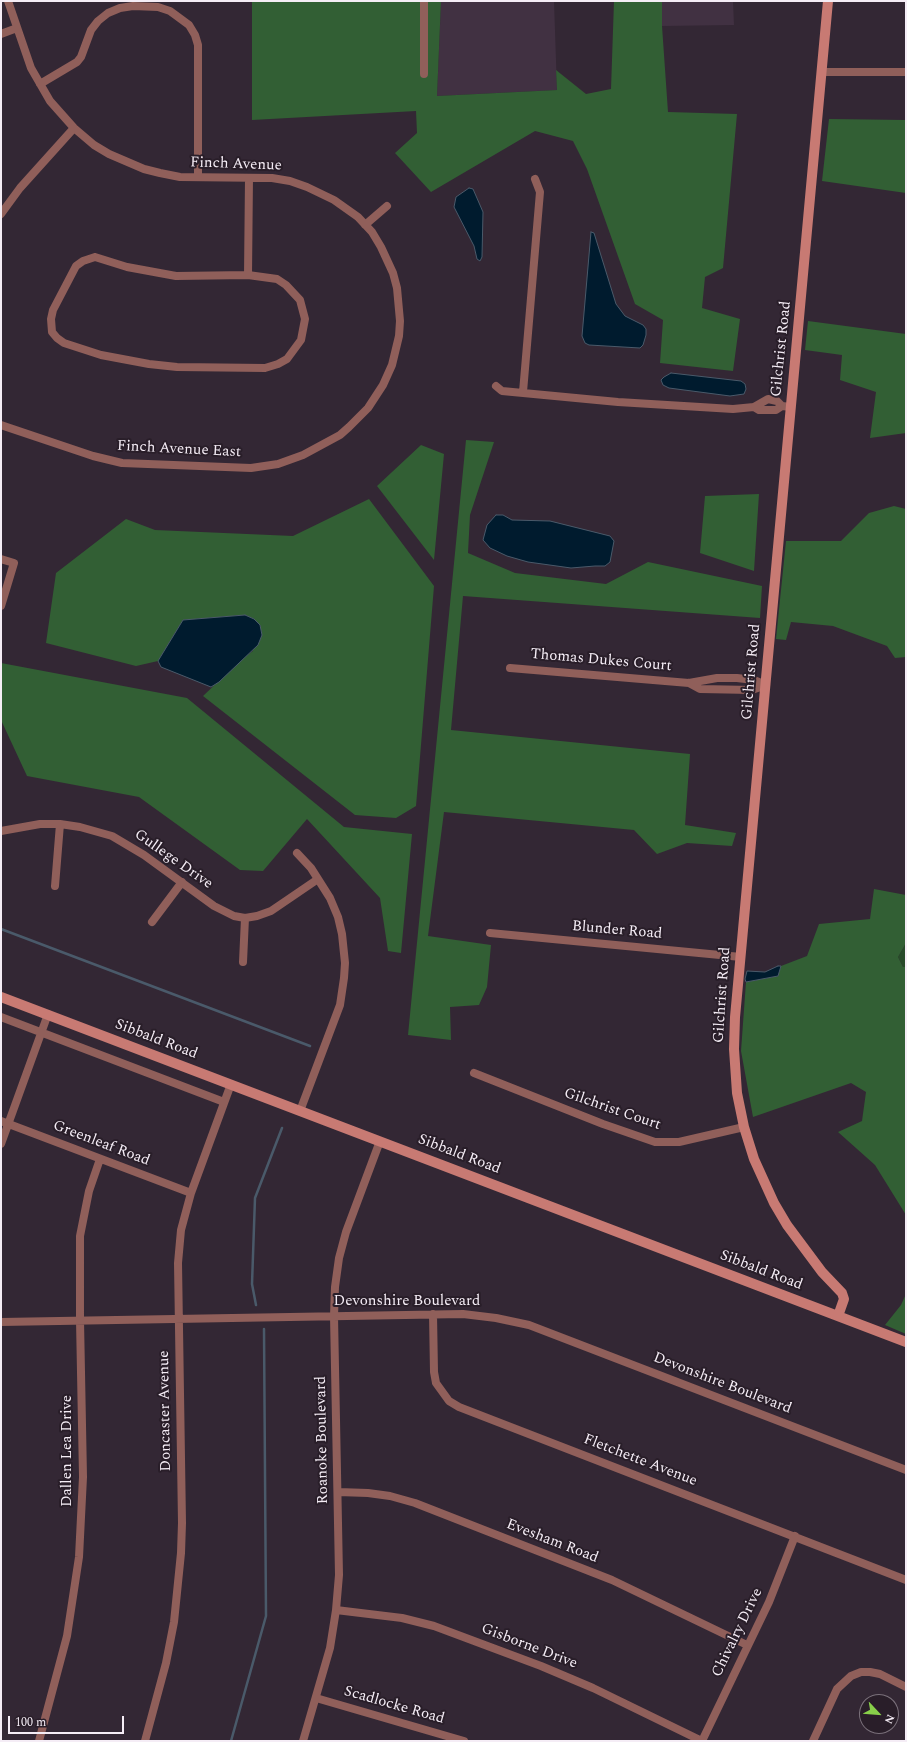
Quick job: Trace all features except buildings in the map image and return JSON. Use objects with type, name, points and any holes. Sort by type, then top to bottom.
[{"type":"street","name":"Finch Avenue","points":[[8,1],[31,68],[50,101],[74,128],[94,145],[109,154],[144,169],[180,176],[272,178],[290,181],[307,187],[334,200],[358,217],[365,225],[381,247],[393,273],[400,304],[399,336],[392,365],[376,397],[350,427],[332,439]]},
{"type":"street","points":[[424,1],[424,74]]},
{"type":"street","name":"Gilchrist Road","points":[[828,1],[787,406],[766,685],[734,1049],[737,1093],[744,1127],[754,1159],[763,1181],[787,1225],[822,1272],[842,1293],[844,1299],[838,1316]]},
{"type":"street","points":[[40,84],[77,62],[81,57],[91,30],[98,21],[108,13],[120,8],[133,6],[158,7],[170,10],[189,25],[195,35],[199,54],[198,177]]},
{"type":"street","points":[[1,34],[17,28]]},
{"type":"street","points":[[822,72],[906,72]]},
{"type":"street","points":[[1,214],[20,188],[74,128]]},
{"type":"street","points":[[248,275],[249,178]]},
{"type":"street","points":[[523,392],[540,192],[535,179]]},
{"type":"street","points":[[365,225],[387,206]]},
{"type":"street","points":[[89,258],[101,258],[127,267],[176,276],[248,275],[277,279],[286,285],[300,300],[304,310],[305,330],[296,349],[287,359],[278,364],[265,368],[177,367],[149,364],[101,355],[64,343],[52,332],[50,319],[76,266],[82,260],[89,258]]},
{"type":"street","points":[[496,386],[502,390],[626,403],[733,409],[754,407],[768,400],[777,401],[787,406]]},
{"type":"street","name":"Finch Avenue East","points":[[1,425],[93,456],[134,464],[251,468],[266,467],[292,460],[332,439]]},
{"type":"street","points":[[1,559],[14,563],[1,606]]},
{"type":"street","name":"Thomas Dukes Court","points":[[510,668],[689,683],[717,678],[736,678],[754,680],[766,685]]},
{"type":"street","name":"Thomas Dukes Court","points":[[689,683],[700,689],[752,690],[766,685]]},
{"type":"street","name":"Gullege Drive","points":[[1,832],[40,824],[60,824],[80,827],[112,836],[144,855],[224,912],[245,918],[271,911],[318,879]]},
{"type":"street","points":[[55,886],[60,824]]},
{"type":"street","points":[[297,853],[311,868],[330,898],[338,917],[344,948],[344,978],[342,993],[335,1019],[300,1111]]},
{"type":"street","points":[[152,922],[182,882]]},
{"type":"street","points":[[244,962],[245,918]]},
{"type":"street","name":"Blunder Road","points":[[490,933],[741,957]]},
{"type":"street","name":"Sibbald Road","points":[[1,997],[906,1342]]},
{"type":"street","points":[[1,1144],[4,1122],[42,1032],[48,1014]]},
{"type":"street","points":[[1,1017],[224,1102]]},
{"type":"street","name":"Gilchrist Court","points":[[474,1073],[603,1124],[655,1142],[679,1142],[744,1127]]},
{"type":"street","name":"Doncaster Avenue","points":[[145,1741],[166,1663],[175,1615],[182,1553],[179,1249],[184,1215],[231,1084]]},
{"type":"street","name":"Greenleaf Road","points":[[4,1122],[100,1160],[191,1193]]},
{"type":"street","name":"Roanoke Boulevard","points":[[303,1741],[330,1648],[336,1610],[339,1575],[334,1316],[335,1287],[339,1258],[344,1238],[380,1142]]},
{"type":"street","name":"Dallen Lea Drive","points":[[39,1741],[67,1636],[79,1558],[83,1477],[80,1236],[89,1191],[100,1160]]},
{"type":"street","name":"Devonshire Boulevard","points":[[1,1322],[433,1314],[463,1314],[496,1318],[529,1325],[906,1470]]},
{"type":"street","name":"Fletchette Avenue","points":[[433,1314],[434,1372],[436,1383],[449,1401],[467,1410],[906,1580]]},
{"type":"street","name":"Evesham Road","points":[[338,1492],[368,1493],[390,1496],[415,1503],[612,1580],[747,1645]]},
{"type":"street","name":"Chivalry Drive","points":[[702,1741],[777,1584],[795,1536]]},
{"type":"street","name":"Gisborne Drive","points":[[336,1610],[402,1618],[434,1626],[554,1671],[593,1688],[702,1741]]},
{"type":"street","points":[[813,1741],[837,1689],[851,1676],[861,1672],[870,1672],[880,1674],[906,1687]]},
{"type":"street","name":"Scadlocke Road","points":[[316,1698],[464,1741]]},
{"type":"shaded area","points":[[441,1],[554,1],[557,90],[437,96]]},
{"type":"shaded area","points":[[662,1],[733,1],[734,25],[662,26]]},
{"type":"green space","points":[[252,1],[441,1],[437,96],[557,90],[556,70],[586,94],[611,89],[614,1],[662,1],[662,26],[668,112],[737,114],[723,268],[705,277],[702,308],[740,319],[733,371],[660,363],[663,320],[635,304],[587,169],[573,141],[535,131],[431,192],[395,153],[417,133],[416,111],[252,120]]},
{"type":"green space","points":[[829,119],[906,120],[906,193],[822,181]]},
{"type":"green space","points":[[808,321],[906,334],[906,433],[870,438],[876,392],[840,380],[842,355],[805,350]]},
{"type":"green space","points":[[466,440],[494,442],[470,515],[468,553],[515,573],[606,584],[648,562],[762,586],[760,618],[463,596],[451,730],[690,754],[685,825],[736,833],[732,846],[687,843],[657,854],[634,830],[444,812],[428,936],[491,945],[487,987],[479,1005],[450,1007],[451,1040],[408,1035]]},
{"type":"green space","points":[[421,445],[444,454],[434,560],[377,486]]},
{"type":"green space","points":[[759,494],[754,571],[700,553],[705,496]]},
{"type":"green space","points":[[369,499],[434,586],[416,806],[396,818],[355,815],[203,696],[243,658],[253,651],[254,619],[245,615],[183,620],[158,661],[136,666],[46,643],[56,573],[126,519],[155,530],[293,536]]},
{"type":"green space","points":[[894,506],[906,509],[906,657],[895,658],[887,646],[833,626],[791,622],[786,640],[776,639],[786,541],[841,541],[869,513]]},
{"type":"green space","points":[[1,663],[187,698],[344,827],[412,834],[401,953],[388,951],[380,898],[307,819],[263,871],[240,870],[139,797],[27,776],[1,720]]},
{"type":"green space","points":[[874,889],[906,895],[906,943],[898,957],[903,967],[906,967],[906,1215],[875,1165],[838,1132],[862,1121],[866,1092],[851,1083],[753,1117],[741,1051],[746,982],[778,976],[781,966],[807,956],[819,924],[870,919]]},
{"type":"green space","points":[[906,943],[906,967],[903,967],[898,957]]},
{"type":"green space","points":[[906,1294],[906,1334],[885,1325],[901,1305]]},
{"type":"water","points":[[469,188],[473,189],[483,212],[482,257],[480,261],[477,259],[474,246],[454,207],[456,197]]},
{"type":"water","points":[[591,232],[594,233],[616,304],[625,316],[643,325],[646,329],[643,345],[640,348],[589,345],[585,343],[582,336]]},
{"type":"water","points":[[671,373],[741,381],[745,384],[746,389],[744,394],[730,396],[669,388],[663,385],[661,380]]},
{"type":"water","points":[[496,515],[503,515],[512,520],[550,521],[610,536],[614,541],[610,562],[605,566],[571,568],[528,562],[507,556],[490,548],[483,540],[487,525]]},
{"type":"water","points":[[245,615],[254,619],[260,625],[262,635],[258,645],[219,682],[211,687],[161,667],[158,661],[183,620]]},
{"type":"water","points":[[781,966],[778,976],[746,982],[745,979],[747,971],[765,972]]},
{"type":"waterway","points":[[1,929],[310,1046]]},
{"type":"waterway","points":[[256,1305],[252,1284],[255,1198],[282,1128]]},
{"type":"waterway","points":[[231,1741],[266,1616],[264,1329]]}]
